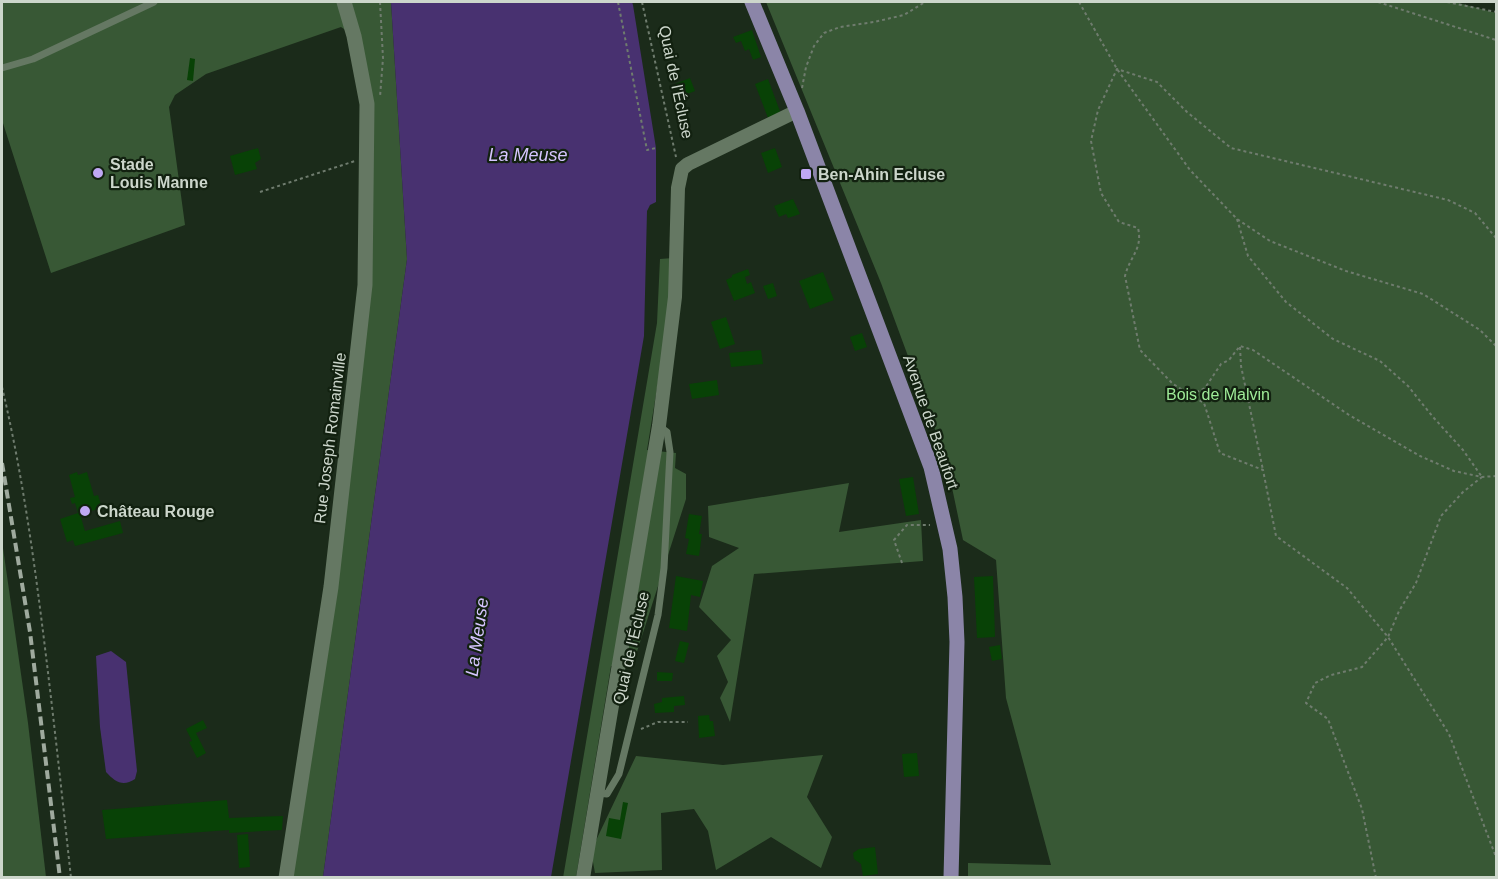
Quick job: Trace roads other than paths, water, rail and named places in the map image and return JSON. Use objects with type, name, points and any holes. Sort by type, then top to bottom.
[{"type":"main road","name":"Avenue de Beaufort","points":[[752,2],[797,111],[931,467],[945,525],[950,549],[957,642],[951,878]]},
{"type":"street","name":"Rue Joseph Romainville","points":[[286,878],[331,587],[366,285],[367,104],[354,36],[344,2]]},
{"type":"street","name":"Quai de l'Écluse","points":[[583,878],[659,426],[675,297],[678,188],[682,169],[797,111]]},
{"type":"lane","points":[[2,68],[33,59],[154,2]]},
{"type":"lane","name":"Quai de l'Écluse","points":[[597,793],[608,794],[619,774],[658,615],[664,568],[670,452],[666,432],[659,426]]},
{"type":"water","name":"La Meuse","points":[[391,2],[632,2],[633,5],[656,148],[656,202],[650,205],[647,211],[644,336],[551,877],[323,877],[407,259]]},
{"type":"water","points":[[111,651],[126,662],[137,771],[135,779],[127,783],[116,781],[106,772],[100,727],[96,656]]},
{"type":"railway","points":[[2,463],[30,632],[60,878]]},
{"type":"place","name":"Stade Louis Manne","points":[[98,173]]},
{"type":"place","name":"Ben-Ahin Ecluse","points":[[806,174]]},
{"type":"place","name":"Château Rouge","points":[[85,511]]},
{"type":"park label","name":"Bois de Malvin","points":[[1218,394]]}]
